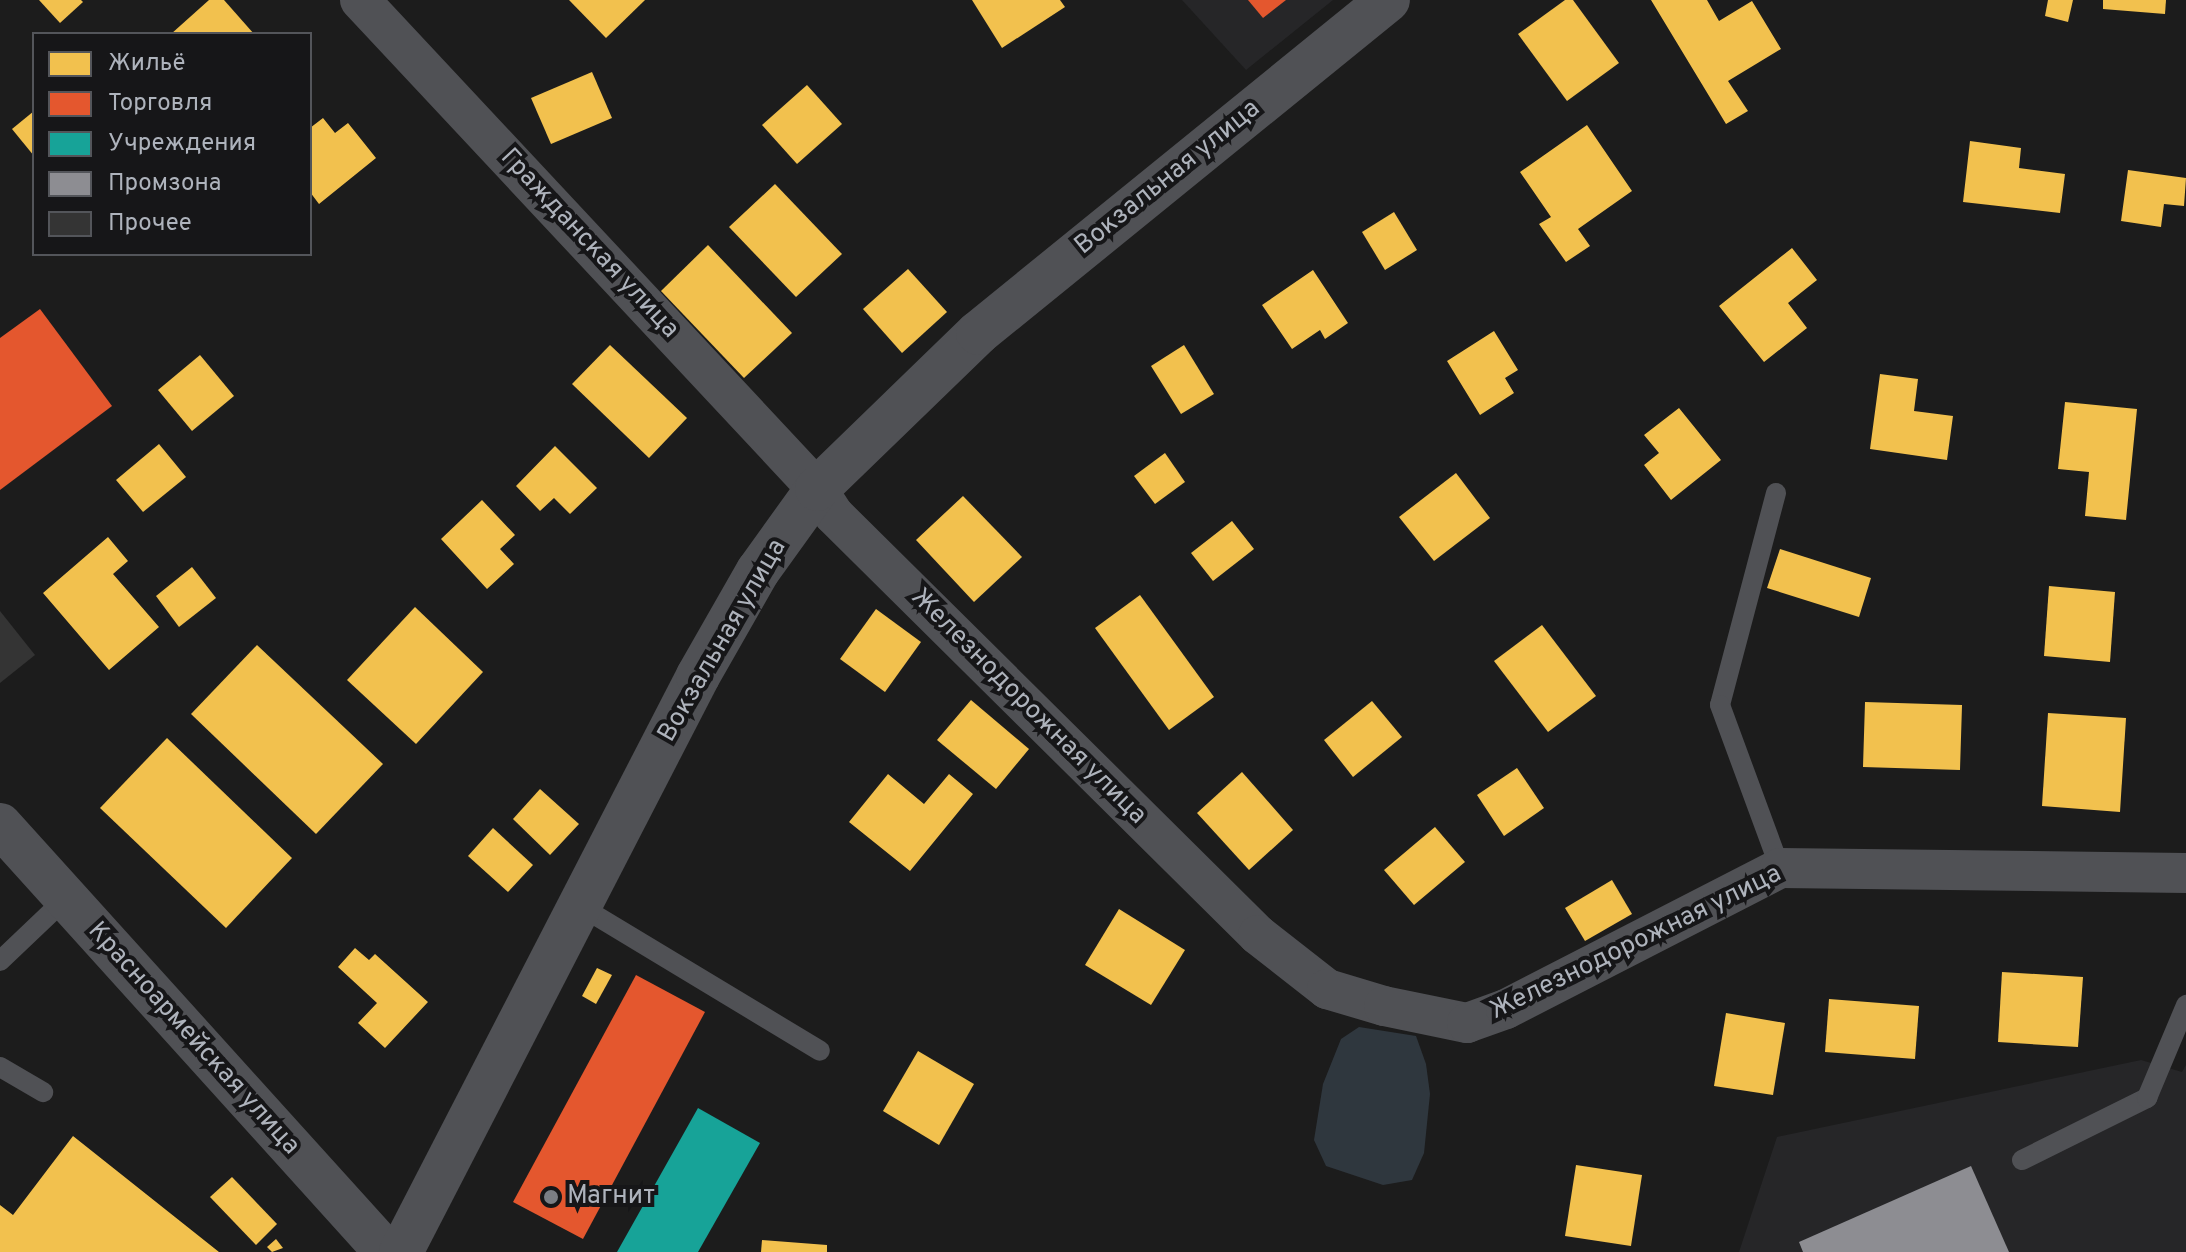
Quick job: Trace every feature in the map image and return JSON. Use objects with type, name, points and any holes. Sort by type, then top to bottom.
[{"type":"street","name":"Гражданская улица","points":[[360,0],[817,489]]},
{"type":"street","name":"Вокзальная улица","points":[[401,1252],[698,676],[758,571],[817,489],[978,333],[1388,0]]},
{"type":"street","name":"Железнодорожная улица","points":[[817,489],[833,514],[1258,935],[1327,989],[1384,1006],[1467,1023],[1506,1009],[1780,868],[2186,873]]},
{"type":"street","name":"Красноармейская улица","points":[[0,825],[386,1252]]},
{"type":"lane","points":[[1776,493],[1720,705],[1780,868]]},
{"type":"lane","points":[[0,961],[65,899]]},
{"type":"lane","points":[[580,906],[820,1051]]},
{"type":"lane","points":[[2022,1160],[2147,1098],[2186,1005]]},
{"type":"lane","points":[[0,1067],[43,1092]]},
{"type":"shaded area","points":[[1182,0],[1333,0],[1246,70]]},
{"type":"shaded area","points":[[1359,1027],[1416,1036],[1426,1064],[1430,1094],[1424,1153],[1412,1180],[1383,1185],[1326,1166],[1314,1140],[1323,1084],[1341,1039]]},
{"type":"shaded area","points":[[2141,1060],[2182,1072],[2186,1065],[2186,1252],[1739,1252],[1777,1137]]},
{"type":"building: Жильё","points":[[39,0],[81,0],[83,2],[60,23]]},
{"type":"building: Жильё","points":[[209,0],[224,0],[252,32],[173,32]]},
{"type":"building: Жильё","points":[[569,0],[645,0],[606,38]]},
{"type":"building: Жильё","points":[[972,0],[1060,0],[1065,7],[1002,48]]},
{"type":"building: Жильё","points":[[1565,0],[1573,0],[1619,63],[1567,101],[1518,34]]},
{"type":"building: Жильё","points":[[1651,0],[1707,0],[1719,21],[1752,1],[1781,49],[1728,81],[1748,111],[1726,124]]},
{"type":"building: Жильё","points":[[2048,0],[2073,0],[2068,22],[2045,16]]},
{"type":"building: Жильё","points":[[2103,0],[2166,0],[2165,14],[2103,9]]},
{"type":"building: Жильё","points":[[592,72],[612,118],[551,144],[531,98]]},
{"type":"building: Жильё","points":[[807,85],[842,124],[797,164],[762,125]]},
{"type":"building: Жильё","points":[[32,113],[32,154],[12,129]]},
{"type":"building: Жильё","points":[[323,118],[335,133],[348,123],[376,158],[319,204],[312,195],[312,126]]},
{"type":"building: Жильё","points":[[1587,125],[1632,191],[1578,229],[1590,246],[1566,262],[1539,224],[1551,217],[1520,172]]},
{"type":"building: Жильё","points":[[1970,141],[2021,148],[2019,168],[2065,174],[2060,213],[1963,202]]},
{"type":"building: Жильё","points":[[2128,170],[2186,178],[2184,206],[2164,204],[2161,227],[2121,221]]},
{"type":"building: Жильё","points":[[775,184],[842,254],[796,297],[729,227]]},
{"type":"building: Жильё","points":[[1394,212],[1417,250],[1385,270],[1362,232]]},
{"type":"building: Жильё","points":[[708,245],[792,333],[744,378],[661,291]]},
{"type":"building: Жильё","points":[[1792,248],[1817,280],[1788,303],[1807,328],[1764,362],[1719,306]]},
{"type":"building: Жильё","points":[[908,269],[947,312],[902,353],[863,309]]},
{"type":"building: Жильё","points":[[1313,270],[1348,323],[1325,339],[1320,330],[1292,349],[1262,305]]},
{"type":"building: Жильё","points":[[1494,331],[1518,370],[1505,378],[1514,393],[1480,415],[1447,361]]},
{"type":"building: Жильё","points":[[610,345],[687,418],[649,458],[572,384]]},
{"type":"building: Жильё","points":[[1184,345],[1214,394],[1181,414],[1151,366]]},
{"type":"building: Жильё","points":[[200,355],[234,396],[192,431],[158,390]]},
{"type":"building: Жильё","points":[[1880,374],[1918,379],[1914,411],[1953,416],[1947,460],[1870,449]]},
{"type":"building: Жильё","points":[[2065,402],[2137,409],[2126,520],[2085,516],[2089,472],[2058,469]]},
{"type":"building: Жильё","points":[[1679,408],[1721,460],[1671,500],[1644,465],[1659,453],[1644,435]]},
{"type":"building: Жильё","points":[[159,444],[186,477],[143,512],[116,480]]},
{"type":"building: Жильё","points":[[555,446],[597,488],[570,514],[554,498],[540,511],[516,486]]},
{"type":"building: Жильё","points":[[1165,453],[1185,482],[1155,504],[1134,476]]},
{"type":"building: Жильё","points":[[1456,473],[1490,518],[1434,561],[1399,517]]},
{"type":"building: Жильё","points":[[963,496],[1022,557],[974,602],[916,540]]},
{"type":"building: Жильё","points":[[482,500],[515,535],[500,549],[514,564],[487,589],[441,539]]},
{"type":"building: Жильё","points":[[1232,521],[1254,549],[1213,581],[1191,553]]},
{"type":"building: Жильё","points":[[108,537],[128,561],[113,574],[159,627],[109,670],[43,593]]},
{"type":"building: Жильё","points":[[1780,549],[1871,578],[1859,617],[1767,588]]},
{"type":"building: Жильё","points":[[192,567],[216,598],[179,627],[156,596]]},
{"type":"building: Жильё","points":[[2049,586],[2115,592],[2110,662],[2044,656]]},
{"type":"building: Жильё","points":[[1140,595],[1214,697],[1169,730],[1095,628]]},
{"type":"building: Жильё","points":[[415,607],[483,672],[416,744],[347,680]]},
{"type":"building: Жильё","points":[[876,609],[921,642],[885,692],[840,659]]},
{"type":"building: Жильё","points":[[1542,625],[1596,696],[1548,732],[1494,661]]},
{"type":"building: Жильё","points":[[257,645],[383,764],[316,834],[191,714]]},
{"type":"building: Жильё","points":[[971,700],[1029,749],[996,789],[937,740]]},
{"type":"building: Жильё","points":[[1372,701],[1402,737],[1353,777],[1324,740]]},
{"type":"building: Жильё","points":[[1865,702],[1962,705],[1960,770],[1863,767]]},
{"type":"building: Жильё","points":[[2048,713],[2126,718],[2120,812],[2042,806]]},
{"type":"building: Жильё","points":[[167,738],[292,858],[226,928],[100,808]]},
{"type":"building: Жильё","points":[[1517,768],[1544,808],[1504,836],[1477,795]]},
{"type":"building: Жильё","points":[[1242,772],[1293,830],[1249,870],[1197,813]]},
{"type":"building: Жильё","points":[[888,774],[924,804],[949,774],[973,794],[910,871],[849,822]]},
{"type":"building: Жильё","points":[[540,789],[579,824],[550,855],[513,819]]},
{"type":"building: Жильё","points":[[1435,827],[1465,862],[1414,905],[1384,870]]},
{"type":"building: Жильё","points":[[493,828],[533,865],[508,892],[468,856]]},
{"type":"building: Жильё","points":[[1612,880],[1632,914],[1585,941],[1565,908]]},
{"type":"building: Жильё","points":[[1119,909],[1185,950],[1151,1005],[1085,965]]},
{"type":"building: Жильё","points":[[355,948],[369,960],[375,954],[428,1002],[385,1048],[358,1023],[377,1003],[338,967]]},
{"type":"building: Жильё","points":[[597,968],[612,975],[596,1004],[582,996]]},
{"type":"building: Жильё","points":[[2002,972],[2083,977],[2078,1047],[1998,1042]]},
{"type":"building: Жильё","points":[[1829,999],[1919,1006],[1915,1059],[1825,1052]]},
{"type":"building: Жильё","points":[[1726,1013],[1785,1023],[1773,1095],[1714,1086]]},
{"type":"building: Жильё","points":[[918,1051],[974,1084],[939,1145],[883,1111]]},
{"type":"building: Жильё","points":[[73,1136],[219,1252],[0,1252],[0,1205],[13,1215]]},
{"type":"building: Жильё","points":[[1576,1165],[1642,1175],[1631,1246],[1565,1236]]},
{"type":"building: Жильё","points":[[232,1177],[277,1224],[256,1245],[210,1197]]},
{"type":"building: Жильё","points":[[276,1239],[283,1248],[272,1252],[267,1247]]},
{"type":"building: Жильё","points":[[762,1240],[827,1245],[827,1252],[761,1252]]},
{"type":"building: Торговля","points":[[1248,0],[1286,0],[1263,18]]},
{"type":"building: Торговля","points":[[40,309],[112,406],[0,490],[0,338]]},
{"type":"building: Торговля","points":[[636,975],[705,1012],[583,1239],[513,1202]]},
{"type":"building: Учреждения","points":[[698,1108],[760,1143],[698,1252],[617,1252]]},
{"type":"building: Промзона","points":[[1971,1166],[2009,1252],[1803,1252],[1799,1242]]},
{"type":"building: Прочее","points":[[0,611],[35,655],[0,683]]},
{"type":"place","name":"Магнит","points":[[551,1197]]}]
